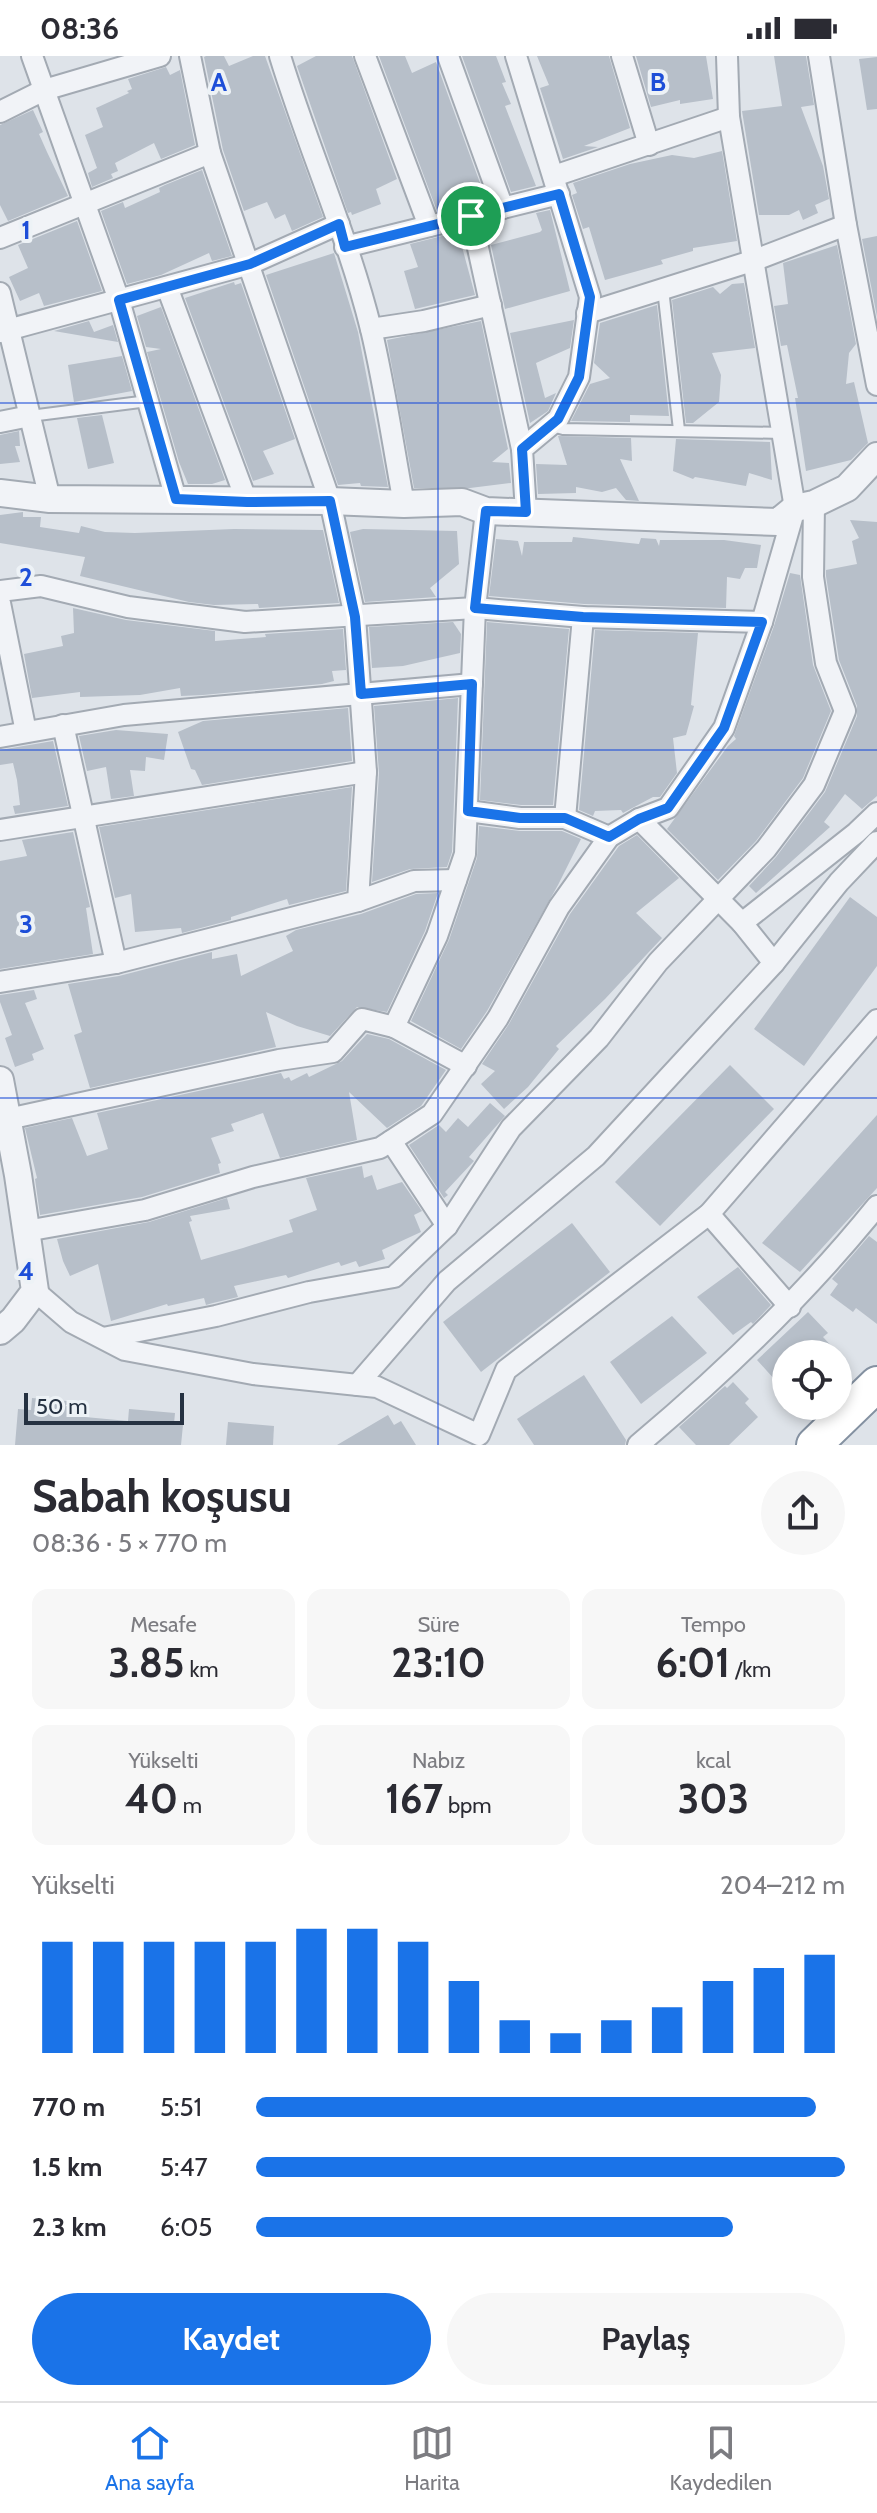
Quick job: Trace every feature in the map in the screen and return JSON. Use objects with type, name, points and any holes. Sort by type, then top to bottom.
[{"type":"highway","points":[[814,1445],[877,1384]]},
{"type":"street","points":[[32,56],[119,300],[176,499]]},
{"type":"street","points":[[0,112],[44,90],[160,56]]},
{"type":"street","points":[[190,56],[210,153],[330,501],[355,617],[366,772],[358,901]]},
{"type":"street","points":[[280,56],[301,124],[339,224],[371,329],[404,504]]},
{"type":"street","points":[[365,56],[429,226]]},
{"type":"street","points":[[448,56],[503,208]]},
{"type":"street","points":[[516,56],[590,297],[579,377],[558,419],[522,449]]},
{"type":"street","points":[[622,56],[649,145]]},
{"type":"street","points":[[103,1338],[216,1316],[309,1292],[394,1277],[447,1226],[511,1128],[599,1038],[658,962],[766,849],[814,785],[845,711],[826,663],[804,506],[783,433],[729,117],[727,56]]},
{"type":"street","points":[[819,56],[846,225],[877,385]]},
{"type":"street","points":[[345,247],[503,208],[649,145],[729,117]]},
{"type":"street","points":[[0,238],[210,153]]},
{"type":"street","points":[[471,216],[522,449],[526,512]]},
{"type":"street","points":[[5,331],[250,264],[339,224]]},
{"type":"street","points":[[587,313],[755,260],[846,225]]},
{"type":"street","points":[[167,287],[247,502]]},
{"type":"street","points":[[0,293],[5,331],[50,499]]},
{"type":"street","points":[[371,329],[424,321],[491,305]]},
{"type":"street","points":[[0,422],[30,416]]},
{"type":"street","points":[[0,493],[50,499],[404,504],[462,502],[486,511],[778,522],[804,506],[847,488],[877,456]]},
{"type":"street","points":[[26,1231],[145,1210],[253,1177],[380,1148],[432,1114],[498,1018],[559,907],[609,837],[639,819],[668,808],[724,728],[804,506]]},
{"type":"street","points":[[394,1027],[437,936],[465,854],[475,608],[486,511]]},
{"type":"street","points":[[0,591],[41,586],[128,607],[245,622],[475,608],[583,617],[762,622]]},
{"type":"street","points":[[0,603],[26,732]]},
{"type":"street","points":[[565,818],[583,617]]},
{"type":"street","points":[[0,737],[124,715],[472,684]]},
{"type":"street","points":[[63,725],[116,963]]},
{"type":"street","points":[[0,830],[366,772]]},
{"type":"street","points":[[468,811],[520,818],[565,818],[609,837]]},
{"type":"street","points":[[742,923],[877,813]]},
{"type":"street","points":[[639,819],[742,923],[774,963]]},
{"type":"street","points":[[357,1385],[447,1281],[596,1156],[774,963],[839,882],[877,842]]},
{"type":"street","points":[[0,982],[116,963],[358,901],[414,881],[456,880]]},
{"type":"street","points":[[8,1119],[279,1060],[333,1052],[362,1019],[394,1027],[466,1066]]},
{"type":"street","points":[[1,1088],[8,1119],[9,1176],[26,1231],[35,1291],[71,1322],[125,1350],[239,1371],[377,1387],[479,1440],[506,1370],[709,1214],[877,1020]]},
{"type":"street","points":[[391,1141],[447,1226]]},
{"type":"street","points":[[638,1445],[686,1405],[790,1307],[877,1206]]},
{"type":"street","points":[[709,1214],[790,1307]]},
{"type":"street","points":[[4,1324],[35,1291]]},
{"type":"lane","points":[[663,289],[679,430]]},
{"type":"lane","points":[[30,416],[148,401]]},
{"type":"lane","points":[[550,425],[563,429],[783,433]]},
{"type":"building","points":[[206,56],[224,56],[229,66],[253,56],[265,56],[323,217],[292,231],[285,214],[275,219],[267,202],[244,211],[223,150]]},
{"type":"building","points":[[316,56],[352,56],[397,179],[376,189],[381,204],[352,215],[348,213],[297,66]]},
{"type":"building","points":[[379,56],[405,56],[412,73],[436,62],[480,183],[448,197],[452,207],[437,211]]},
{"type":"building","points":[[462,56],[496,56],[511,104],[505,106],[536,186],[511,192]]},
{"type":"building","points":[[537,56],[609,56],[630,128],[584,146],[598,147],[563,159],[540,88],[549,85]]},
{"type":"building","points":[[636,56],[706,56],[713,99],[680,104],[680,100],[651,107]]},
{"type":"building","points":[[774,56],[806,56],[814,105],[801,107],[823,166],[829,199],[815,205],[818,213],[803,220],[799,210],[789,215],[759,215],[742,111],[782,106]]},
{"type":"building","points":[[877,57],[877,109],[867,110],[859,59]]},
{"type":"building","points":[[166,67],[170,75],[180,70],[195,145],[161,159],[154,143],[115,163],[118,171],[111,174],[113,178],[92,187],[88,173],[97,168],[85,135],[103,127],[96,108],[129,93],[127,91],[132,89],[128,79]]},
{"type":"building","points":[[33,110],[43,132],[39,134],[68,196],[8,221],[0,205],[0,125]]},
{"type":"building","points":[[722,151],[737,241],[693,248],[693,251],[661,260],[663,264],[605,280],[589,227],[583,229],[572,195],[577,193],[573,183],[630,164],[672,155],[694,158]]},
{"type":"building","points":[[202,170],[232,256],[212,261],[209,253],[161,275],[127,284],[101,211],[123,202],[125,208],[160,192],[159,188],[165,185]]},
{"type":"building","points":[[550,210],[570,291],[505,309],[491,245],[540,232],[536,213]]},
{"type":"building","points":[[77,221],[102,291],[44,306],[39,293],[20,301],[9,277],[28,268],[18,245]]},
{"type":"building","points":[[458,232],[475,295],[415,309],[404,271],[418,267],[410,244]]},
{"type":"building","points":[[877,236],[877,317],[862,239]]},
{"type":"building","points":[[837,245],[856,344],[849,353],[846,384],[854,382],[868,443],[851,460],[806,471],[795,398],[798,398],[787,345],[781,346],[774,306],[788,304],[783,263]]},
{"type":"building","points":[[334,253],[358,332],[388,487],[361,486],[360,483],[338,485],[266,275]]},
{"type":"building","points":[[234,282],[235,285],[241,283],[295,439],[263,451],[274,474],[253,481],[185,298]]},
{"type":"building","points":[[744,283],[755,348],[712,353],[721,375],[719,402],[693,423],[686,423],[672,300],[713,287],[720,294],[732,284]]},
{"type":"building","points":[[657,305],[669,416],[630,415],[630,422],[571,421],[590,384],[610,378],[594,363],[600,323]]},
{"type":"building","points":[[161,307],[225,480],[212,484],[188,484],[179,462],[147,352],[161,349],[146,347],[137,316]]},
{"type":"building","points":[[574,320],[570,348],[536,363],[545,398],[556,393],[548,411],[530,423],[510,333]]},
{"type":"building","points":[[89,321],[94,332],[113,325],[118,342],[54,331]]},
{"type":"building","points":[[481,321],[508,449],[492,462],[509,463],[511,483],[470,488],[414,488],[387,340]]},
{"type":"building","points":[[122,356],[132,391],[74,402],[68,365]]},
{"type":"building","points":[[102,415],[114,463],[88,469],[77,418]]},
{"type":"building","points":[[19,431],[20,446],[15,446],[20,462],[0,464],[0,435]]},
{"type":"building","points":[[558,436],[631,438],[632,461],[620,459],[639,501],[626,500],[616,488],[602,492],[576,487],[576,493],[538,494],[536,464],[567,465]]},
{"type":"building","points":[[676,439],[770,442],[772,480],[749,473],[746,486],[693,479],[673,471]]},
{"type":"building","points":[[23,512],[23,517],[41,517],[40,527],[79,533],[81,526],[105,532],[135,533],[234,529],[323,530],[339,603],[259,608],[258,604],[214,605],[80,576],[85,557],[0,543],[0,515]]},
{"type":"building","points":[[850,520],[877,522],[877,796],[862,809],[845,794],[824,822],[830,827],[756,893],[749,886],[776,857],[825,792],[857,716],[857,706],[839,660],[826,576],[826,570],[857,564],[852,541],[859,538]]},
{"type":"building","points":[[363,529],[457,531],[459,564],[430,588],[436,597],[365,602],[350,532]]},
{"type":"building","points":[[573,537],[639,544],[641,538],[656,539],[659,546],[660,540],[724,540],[761,545],[757,568],[745,568],[740,579],[727,577],[726,608],[584,604],[489,596],[496,539],[518,541],[522,556],[524,542],[572,542]]},
{"type":"building","points":[[790,573],[800,575],[813,665],[831,711],[803,778],[756,841],[718,880],[667,829],[736,739],[734,736]]},
{"type":"building","points":[[73,608],[126,620],[215,631],[215,641],[343,629],[346,670],[332,671],[334,681],[322,684],[203,695],[181,696],[180,688],[140,695],[80,697],[80,692],[32,698],[24,654],[63,646],[61,636],[74,633]]},
{"type":"building","points":[[453,622],[461,634],[460,653],[403,666],[372,668],[369,627]]},
{"type":"building","points":[[487,622],[569,629],[553,805],[480,800]]},
{"type":"building","points":[[595,630],[698,633],[691,705],[694,706],[686,735],[673,738],[677,773],[660,797],[653,797],[623,813],[621,810],[595,811],[593,816],[579,810]]},
{"type":"building","points":[[458,698],[452,852],[447,867],[410,869],[372,882],[379,773],[374,706]]},
{"type":"building","points":[[348,708],[352,761],[202,785],[195,770],[191,769],[178,732],[203,721]]},
{"type":"building","points":[[116,730],[168,734],[164,760],[146,757],[145,771],[130,770],[134,796],[111,799],[106,767],[87,771],[79,736]]},
{"type":"building","points":[[53,741],[68,806],[15,814],[13,806],[20,805],[17,780],[13,763],[0,765],[0,750]]},
{"type":"building","points":[[352,787],[346,891],[289,905],[287,899],[231,917],[231,920],[182,933],[181,928],[135,932],[131,894],[115,898],[99,827]]},
{"type":"building","points":[[479,826],[520,831],[562,831],[581,839],[487,1011],[461,1049],[411,1021],[449,940],[477,858]]},
{"type":"building","points":[[73,832],[90,907],[86,908],[93,954],[0,969],[0,861],[27,856],[22,840]]},
{"type":"building","points":[[637,835],[679,878],[636,913],[662,938],[556,1046],[559,1049],[528,1087],[504,1109],[481,1084],[495,1071],[482,1064],[509,1024],[570,914],[619,846]]},
{"type":"building","points":[[438,893],[425,931],[387,1012],[357,1007],[330,1036],[266,1012],[276,1047],[90,1088],[74,1035],[82,1032],[68,984],[119,976],[212,952],[212,959],[237,954],[241,976],[293,951],[286,936],[296,930],[361,914],[416,894]]},
{"type":"building","points":[[850,897],[877,917],[877,966],[804,1066],[754,1029]]},
{"type":"building","points":[[34,990],[37,999],[25,1003],[44,1049],[32,1054],[34,1060],[15,1067],[5,1038],[12,1035],[0,995]]},
{"type":"building","points":[[367,1034],[389,1039],[446,1070],[421,1106],[387,1128],[349,1092],[357,1140],[280,1158],[263,1113],[231,1124],[234,1131],[211,1138],[221,1163],[218,1164],[220,1173],[142,1197],[40,1215],[37,1178],[25,1128],[72,1118],[87,1156],[108,1149],[97,1113],[281,1073],[284,1079],[289,1077],[291,1081],[307,1073],[309,1077],[342,1061]]},
{"type":"building","points":[[730,1065],[774,1109],[660,1226],[615,1182]]},
{"type":"building","points":[[490,1103],[505,1116],[469,1157],[474,1161],[445,1192],[448,1195],[444,1198],[409,1145],[439,1125],[446,1132],[458,1118],[468,1127]]},
{"type":"building","points":[[877,1115],[877,1188],[800,1272],[762,1243]]},
{"type":"building","points":[[362,1166],[364,1178],[372,1175],[377,1190],[402,1182],[422,1211],[414,1215],[421,1232],[382,1250],[385,1259],[359,1267],[356,1261],[341,1266],[339,1262],[288,1278],[286,1275],[234,1286],[238,1297],[206,1305],[204,1298],[167,1304],[111,1321],[98,1264],[70,1276],[63,1261],[57,1239],[149,1222],[227,1198],[230,1209],[190,1216],[192,1221],[189,1222],[201,1260],[243,1248],[293,1232],[289,1220],[317,1210],[306,1178]]},
{"type":"building","points":[[572,1223],[610,1272],[481,1372],[443,1322]]},
{"type":"building","points":[[869,1236],[877,1242],[877,1324],[856,1308],[853,1312],[830,1295],[838,1284],[832,1279]]},
{"type":"building","points":[[738,1267],[771,1305],[753,1324],[751,1322],[733,1335],[697,1297]]},
{"type":"building","points":[[808,1312],[828,1333],[823,1337],[826,1340],[778,1340]]},
{"type":"building","points":[[672,1316],[707,1353],[641,1404],[610,1362]]},
{"type":"building","points":[[772,1346],[772,1377],[757,1360]]},
{"type":"building","points":[[584,1375],[626,1440],[625,1445],[534,1445],[517,1419]]},
{"type":"building","points":[[733,1382],[749,1399],[745,1403],[758,1417],[729,1445],[696,1445],[679,1427]]},
{"type":"building","points":[[32,1398],[78,1402],[77,1414],[86,1414],[85,1417],[128,1421],[129,1409],[175,1413],[174,1424],[183,1425],[181,1445],[15,1445],[18,1409],[31,1410]]},
{"type":"building","points":[[388,1415],[394,1425],[401,1421],[416,1445],[337,1445]]},
{"type":"building","points":[[228,1422],[274,1426],[273,1445],[226,1445]]},
{"type":"route","points":[[559,194],[590,297],[579,377],[558,419],[522,449],[526,512],[486,511],[475,608],[583,617],[762,622],[724,728],[668,808],[639,819],[609,837],[565,818],[520,818],[468,811],[472,684],[361,694],[355,617],[330,501],[176,499],[119,300],[250,264],[339,224],[345,247],[471,216],[559,194]]}]
